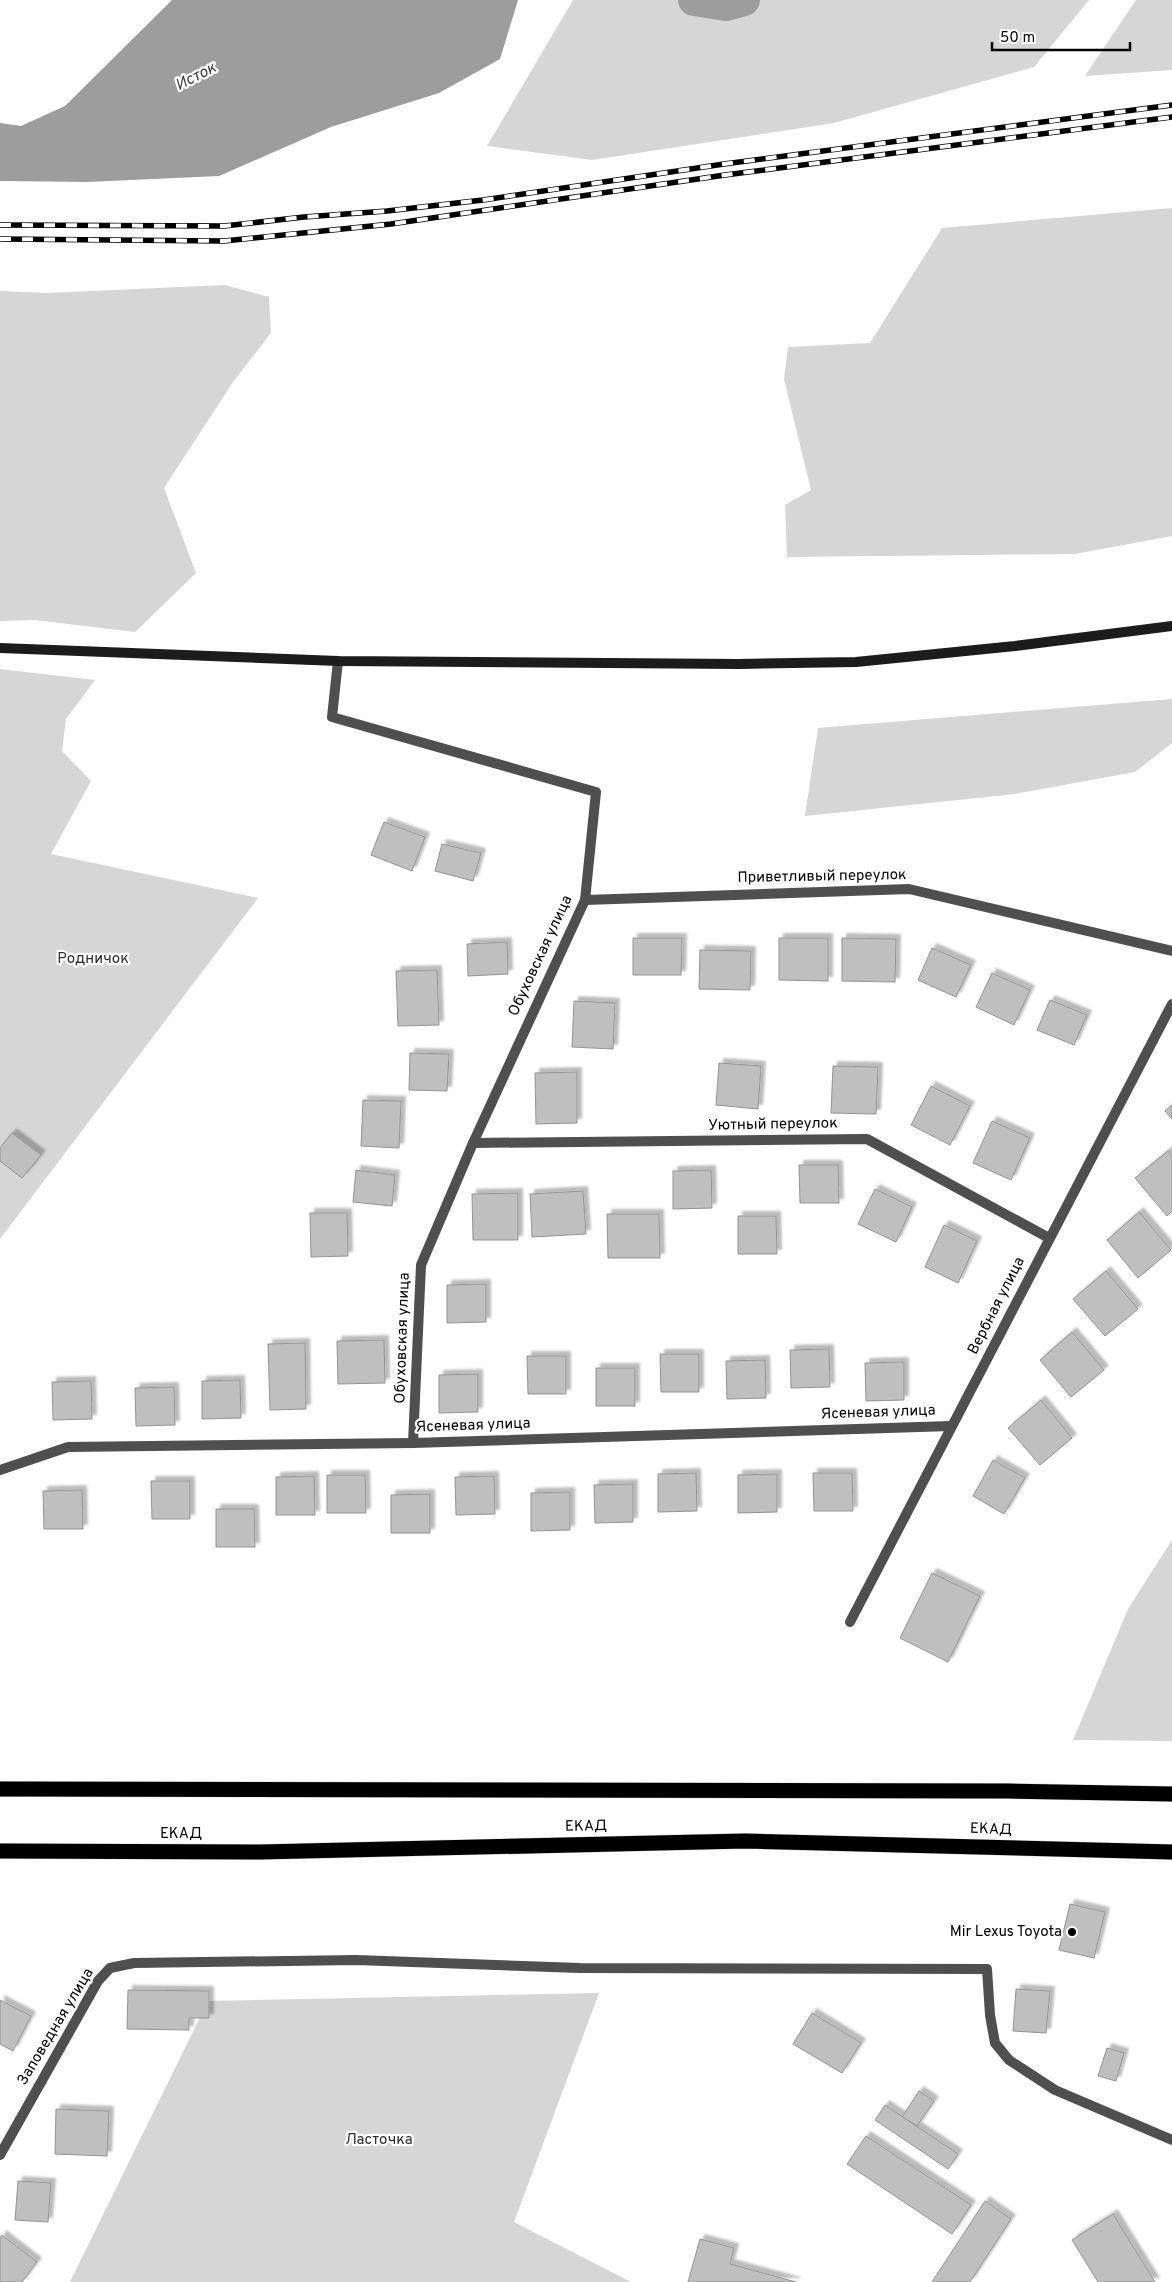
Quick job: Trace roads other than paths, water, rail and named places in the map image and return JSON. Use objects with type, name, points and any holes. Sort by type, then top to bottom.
[{"type":"highway","points":[[0,1788],[1008,1790],[1172,1794]]},
{"type":"highway","name":"ЕКАД","points":[[0,1851],[260,1852],[745,1841],[1172,1852]]},
{"type":"main road","points":[[0,648],[338,661],[729,664],[856,662],[1015,646],[1172,626]]},
{"type":"street","name":"Обуховская улица","points":[[338,661],[332,717],[596,792],[585,900],[472,1143],[420,1265],[413,1442]]},
{"type":"street","name":"Приветливый переулок","points":[[585,900],[909,889],[1172,951]]},
{"type":"street","name":"Вербная улица","points":[[850,1622],[1172,1004]]},
{"type":"street","name":"Уютный переулок","points":[[472,1143],[867,1139],[1049,1238]]},
{"type":"street","name":"Ясеневая улица","points":[[0,1470],[68,1447],[413,1442],[951,1426]]},
{"type":"street","name":"Заповедная улица","points":[[0,2155],[98,1981],[110,1968],[134,1963],[356,1960],[580,1968],[988,1969],[990,2015],[995,2043],[1009,2060],[1055,2090],[1172,2140]]},
{"type":"water","points":[[172,0],[518,0],[500,59],[439,93],[331,127],[219,176],[87,182],[0,181],[0,123],[21,126],[65,106]]},
{"type":"waterway","name":"Исток","points":[[694,0],[726,5],[744,0]]},
{"type":"railway","points":[[0,225],[224,226],[304,217],[387,211],[483,200],[724,164],[1172,105]]},
{"type":"railway","points":[[0,239],[224,241],[391,224],[725,175],[1172,117]]},
{"type":"place","name":"Mir Lexus Toyota","points":[[1072,1932]]},
{"type":"park label","name":"Родничок","points":[[93,959]]},
{"type":"park label","name":"Ласточка","points":[[379,2140]]}]
